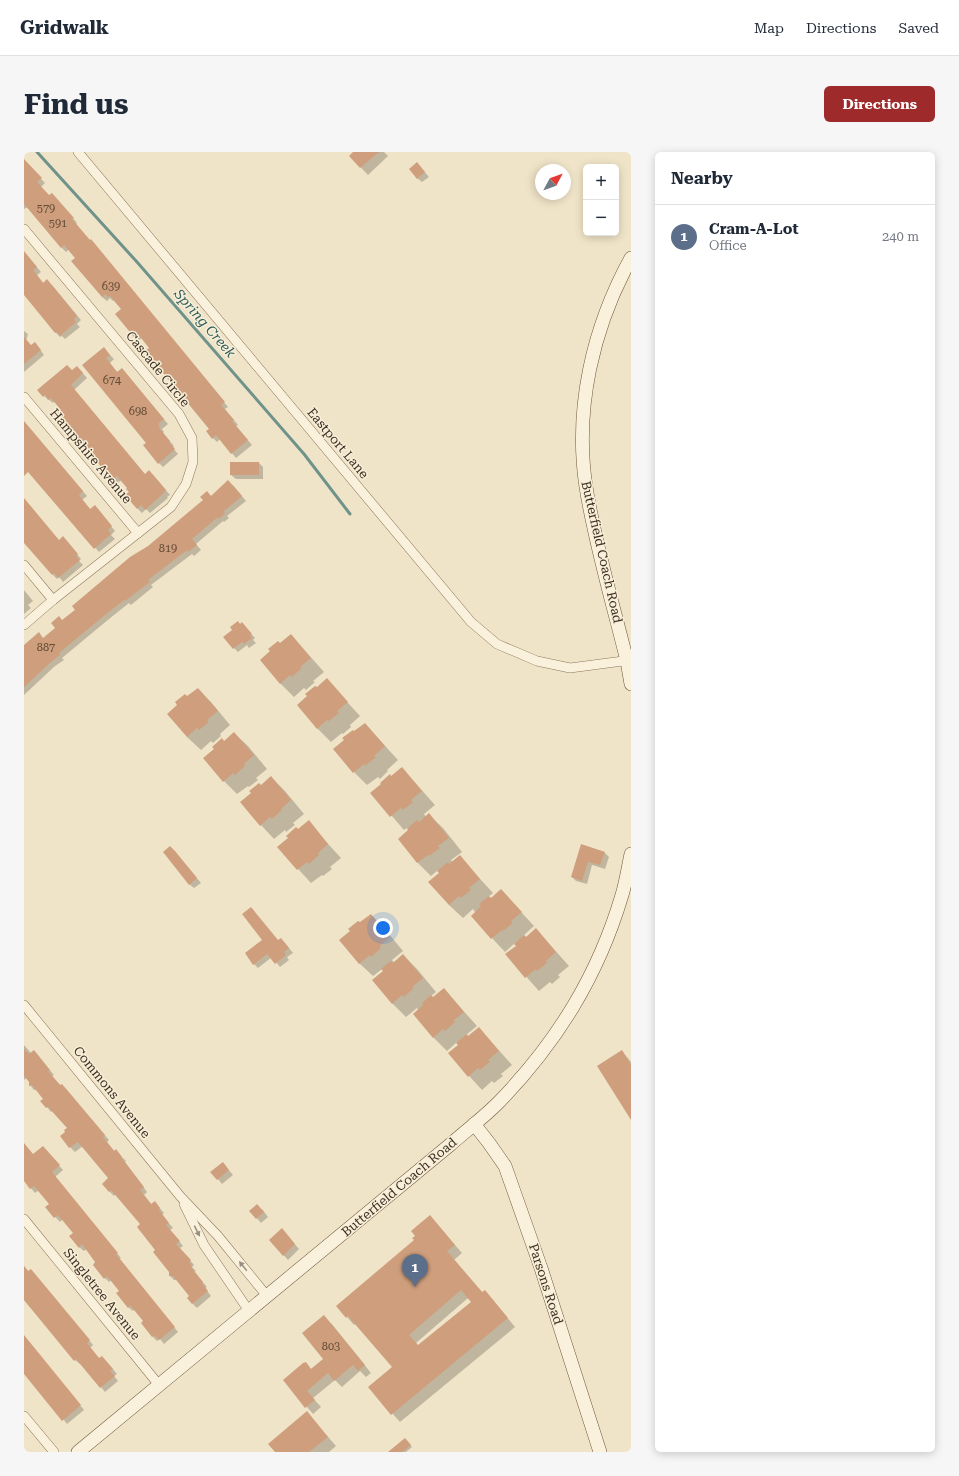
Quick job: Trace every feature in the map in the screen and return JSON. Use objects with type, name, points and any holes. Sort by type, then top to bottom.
[{"type":"main road","name":"Butterfield Coach Road","points":[[631,258],[607,307],[595,342],[585,398],[583,450],[586,486],[592,522],[629,661],[631,684]]},
{"type":"main road","name":"Butterfield Coach Road","points":[[78,1452],[498,1103],[539,1056],[561,1027],[579,997],[606,942],[622,895],[631,854]]},
{"type":"main road","name":"Parsons Road","points":[[474,1124],[505,1166],[538,1261],[600,1452]]},
{"type":"street","name":"Eastport Lane","points":[[78,152],[471,622],[497,644],[537,661],[570,668],[629,661]]},
{"type":"street","name":"Cascade Circle","points":[[24,229],[179,414],[192,438],[193,462],[186,484],[171,507],[53,600],[24,625]]},
{"type":"street","name":"Hampshire Avenue","points":[[24,397],[138,533]]},
{"type":"street","points":[[24,565],[53,600]]},
{"type":"street","name":"Commons Avenue","points":[[24,1005],[180,1196],[218,1236],[267,1296]]},
{"type":"street","name":"Commons Avenue","points":[[180,1196],[204,1245],[249,1311]]},
{"type":"street","name":"Singletree Avenue","points":[[24,1220],[159,1385]]},
{"type":"street","points":[[24,1416],[54,1452]]},
{"type":"building","points":[[353,152],[379,152],[360,168],[349,156]]},
{"type":"building","points":[[24,159],[42,178],[37,182],[49,195],[52,193],[74,218],[72,219],[90,240],[91,239],[225,402],[221,405],[248,440],[231,454],[216,435],[212,439],[206,431],[209,429],[145,351],[149,348],[138,334],[134,337],[115,314],[121,309],[110,296],[108,297],[105,294],[102,297],[71,261],[75,258],[64,245],[61,248],[24,204]]},
{"type":"building","points":[[417,162],[425,172],[417,179],[409,169]]},
{"type":"building","points":[[24,251],[37,267],[33,270],[43,283],[47,279],[77,316],[74,319],[76,322],[60,336],[57,332],[55,333],[24,295]]},
{"type":"building","points":[[24,337],[31,345],[35,342],[41,350],[24,364]]},
{"type":"building","points":[[104,347],[110,355],[106,358],[117,372],[122,368],[164,419],[158,424],[160,427],[159,428],[175,449],[158,464],[143,445],[146,443],[82,365]]},
{"type":"building","points":[[67,365],[72,370],[77,366],[83,373],[71,385],[145,474],[149,470],[166,490],[145,510],[141,505],[137,509],[125,495],[129,492],[117,476],[112,480],[57,413],[61,410],[51,398],[48,400],[45,395],[43,397],[37,390]]},
{"type":"building","points":[[24,421],[83,491],[79,495],[90,509],[95,505],[112,526],[108,530],[111,534],[94,549],[28,472],[24,476]]},
{"type":"building","points":[[230,462],[259,462],[259,475],[230,475]]},
{"type":"building","points":[[228,480],[242,496],[224,511],[225,513],[219,519],[218,517],[192,539],[197,545],[188,552],[187,550],[148,580],[150,582],[105,615],[59,653],[60,655],[24,687],[24,645],[39,632],[43,638],[55,628],[51,623],[59,616],[62,620],[75,610],[72,606],[130,557],[148,546],[203,500],[200,497],[207,491],[211,496]]},
{"type":"building","points":[[24,498],[59,540],[63,536],[78,554],[76,556],[80,560],[58,578],[54,573],[52,575],[24,543]]},
{"type":"building","points":[[238,621],[240,624],[242,622],[252,634],[250,635],[252,638],[244,644],[242,642],[233,649],[223,637],[232,630],[230,627]]},
{"type":"building","points":[[291,634],[311,658],[300,667],[302,668],[292,677],[290,675],[280,684],[260,660],[270,651],[268,649],[278,641],[280,643]]},
{"type":"building","points":[[327,678],[348,702],[337,711],[339,713],[329,721],[327,720],[317,729],[297,705],[307,696],[305,694],[315,686],[317,687]]},
{"type":"building","points":[[198,688],[218,711],[207,720],[209,722],[199,730],[197,728],[187,737],[167,714],[177,705],[175,702],[185,694],[187,696]]},
{"type":"building","points":[[365,723],[385,746],[374,756],[376,757],[353,773],[333,749],[344,740],[342,738]]},
{"type":"building","points":[[234,732],[254,755],[235,775],[233,773],[223,782],[203,758],[214,749],[212,747],[222,738],[224,741]]},
{"type":"building","points":[[402,767],[422,791],[411,800],[413,802],[403,810],[401,808],[390,817],[370,793],[390,774],[391,776]]},
{"type":"building","points":[[271,776],[291,800],[272,819],[270,817],[260,826],[240,802],[251,793],[249,791],[259,783],[261,785]]},
{"type":"building","points":[[429,813],[449,838],[438,846],[440,848],[417,863],[398,839],[417,820],[419,822]]},
{"type":"building","points":[[309,820],[328,844],[309,864],[307,862],[297,870],[277,847],[288,838],[286,836],[296,827],[298,829]]},
{"type":"building","points":[[581,844],[605,852],[600,865],[588,862],[582,881],[571,877]]},
{"type":"building","points":[[170,846],[197,878],[189,885],[163,852]]},
{"type":"building","points":[[460,855],[480,879],[469,888],[471,890],[461,898],[459,896],[449,905],[428,882],[439,873],[437,871]]},
{"type":"building","points":[[501,889],[522,912],[511,921],[513,923],[491,939],[471,916],[481,906],[479,904],[489,896],[491,898]]},
{"type":"building","points":[[251,907],[278,940],[281,938],[289,948],[284,952],[286,955],[275,964],[267,954],[253,965],[245,953],[262,940],[242,914]]},
{"type":"building","points":[[371,914],[390,937],[371,957],[370,955],[359,964],[339,940],[350,931],[348,929],[358,921],[360,922]]},
{"type":"building","points":[[536,928],[556,952],[546,961],[547,963],[537,971],[536,969],[525,978],[505,954],[516,946],[514,944],[524,935],[526,937]]},
{"type":"building","points":[[403,954],[423,978],[412,987],[414,988],[404,997],[402,995],[392,1004],[372,980],[383,971],[381,969],[391,961],[393,963]]},
{"type":"building","points":[[444,988],[464,1012],[453,1021],[455,1022],[445,1031],[443,1029],[433,1038],[413,1014],[431,995],[433,997]]},
{"type":"building","points":[[479,1027],[499,1051],[488,1060],[490,1062],[480,1070],[478,1068],[468,1077],[448,1053],[458,1045],[456,1043]]},
{"type":"building","points":[[24,1049],[29,1054],[34,1050],[50,1070],[48,1071],[60,1085],[62,1084],[105,1135],[103,1137],[114,1151],[116,1149],[144,1187],[140,1190],[151,1204],[155,1201],[160,1208],[159,1210],[169,1223],[166,1225],[180,1241],[176,1244],[191,1260],[189,1262],[192,1266],[191,1267],[208,1291],[192,1304],[187,1298],[189,1296],[173,1276],[169,1276],[169,1272],[153,1252],[155,1250],[137,1227],[140,1224],[111,1190],[109,1192],[102,1184],[108,1178],[78,1142],[69,1148],[60,1136],[67,1128],[48,1107],[46,1108],[40,1101],[43,1099],[32,1085],[29,1086],[29,1082],[24,1076]]},
{"type":"building","points":[[622,1050],[631,1065],[631,1120],[597,1066]]},
{"type":"building","points":[[24,1143],[33,1154],[43,1146],[60,1165],[52,1172],[118,1253],[116,1254],[175,1327],[159,1340],[155,1335],[152,1337],[141,1323],[143,1321],[130,1305],[128,1308],[116,1293],[119,1291],[107,1276],[104,1279],[93,1265],[95,1262],[82,1244],[79,1248],[69,1236],[73,1233],[58,1215],[54,1218],[45,1207],[49,1204],[34,1186],[30,1189],[24,1181]]},
{"type":"building","points":[[223,1162],[229,1170],[217,1180],[210,1172]]},
{"type":"building","points":[[257,1204],[264,1212],[256,1219],[249,1211]]},
{"type":"building","points":[[430,1215],[455,1245],[447,1251],[482,1292],[485,1290],[508,1318],[391,1415],[368,1387],[392,1367],[348,1316],[346,1318],[336,1306],[414,1240],[412,1238],[415,1236],[411,1231]],"holes":[[[461,1290],[471,1302],[418,1345],[409,1335]]]},
{"type":"building","points":[[282,1228],[295,1244],[283,1256],[269,1240]]},
{"type":"building","points":[[24,1266],[28,1271],[31,1269],[90,1340],[87,1343],[99,1358],[102,1356],[113,1369],[110,1371],[115,1376],[100,1388],[76,1359],[74,1361],[24,1300]]},
{"type":"building","points":[[324,1315],[365,1365],[358,1371],[353,1365],[334,1381],[328,1373],[307,1391],[315,1400],[305,1408],[283,1380],[303,1363],[306,1362],[311,1369],[323,1359],[302,1333]]},
{"type":"building","points":[[24,1335],[81,1405],[62,1421],[24,1374]]},
{"type":"building","points":[[307,1411],[328,1437],[309,1452],[275,1452],[268,1444]]},
{"type":"building","points":[[405,1438],[411,1445],[402,1452],[388,1452]]},
{"type":"waterway","name":"Spring Creek","points":[[37,152],[137,262],[304,454],[350,514]]},
{"type":"place","name":"Cram-A-Lot","points":[[415,1287]]}]
